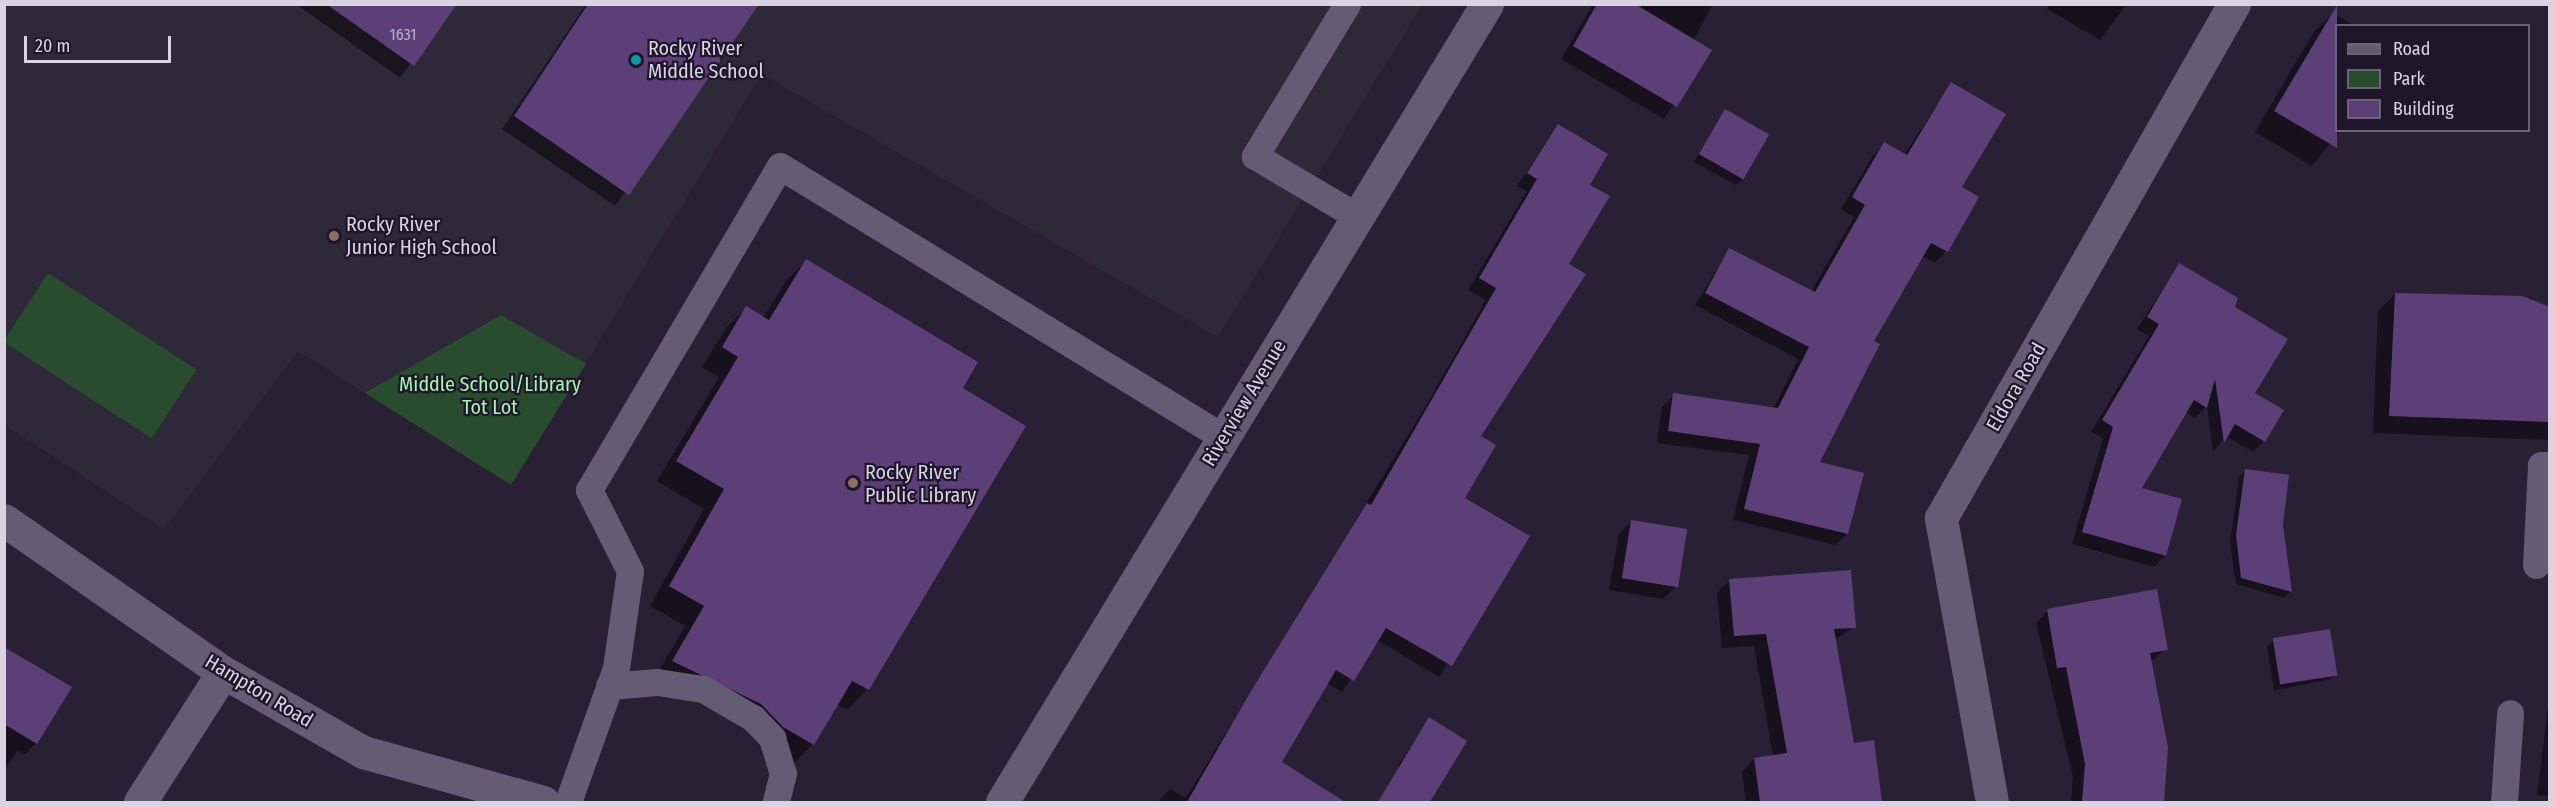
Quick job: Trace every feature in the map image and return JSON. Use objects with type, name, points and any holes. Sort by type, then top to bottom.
[{"type":"street","name":"Riverview Avenue","points":[[1002,802],[1487,4]]},
{"type":"street","name":"Eldora Road","points":[[1992,802],[1941,518],[2234,4]]},
{"type":"street","name":"Hampton Road","points":[[4,520],[223,672],[363,752],[543,802]]},
{"type":"street","points":[[140,802],[223,672]]},
{"type":"lane","points":[[1347,4],[1255,156],[1358,218]]},
{"type":"lane","points":[[568,802],[609,686],[630,571],[589,490],[780,166],[1223,437]]},
{"type":"lane","points":[[2536,565],[2541,465],[2550,465]]},
{"type":"lane","points":[[609,686],[657,682],[703,689],[753,718],[772,738],[783,773],[776,802]]},
{"type":"lane","points":[[2504,802],[2510,714]]},
{"type":"shaded area","name":"Rocky River Junior High School","points":[[4,5],[1422,5],[1218,337],[762,74],[511,485],[298,351],[164,529],[5,425]]},
{"type":"green space","points":[[48,273],[196,369],[152,438],[4,342]]},
{"type":"green space","name":"Middle School/Library Tot Lot","points":[[501,315],[586,364],[511,485],[365,393]]},
{"type":"building","points":[[326,4],[457,4],[414,66]]},
{"type":"building","name":"Rocky River Middle School","points":[[588,4],[759,4],[629,195],[514,116]]},
{"type":"building","points":[[1597,4],[1635,4],[1712,50],[1677,107],[1573,46]]},
{"type":"building","points":[[2337,5],[2335,132],[2337,132],[2337,148],[2274,111]]},
{"type":"building","points":[[1951,82],[2006,114],[1962,187],[1979,197],[1948,252],[1931,243],[1874,341],[1880,344],[1820,462],[1864,473],[1848,534],[1744,509],[1760,444],[1668,431],[1673,393],[1778,408],[1809,347],[1705,293],[1729,248],[1815,292],[1865,205],[1852,197],[1884,142],[1907,155]]},
{"type":"building","points":[[1725,109],[1769,134],[1743,180],[1699,154]]},
{"type":"building","points":[[1558,124],[1608,154],[1590,185],[1610,196],[1569,264],[1586,274],[1481,436],[1496,445],[1465,498],[1530,536],[1452,666],[1386,628],[1354,681],[1336,670],[1282,762],[1345,802],[1187,802],[1251,691],[1367,503],[1371,505],[1496,288],[1479,278],[1537,179],[1527,173]]},
{"type":"building","name":"Rocky River Public Library","points":[[806,259],[978,362],[963,388],[1026,426],[869,690],[852,681],[814,745],[783,727],[761,704],[672,661],[704,606],[669,586],[724,489],[676,461],[738,357],[722,347],[746,306],[769,320]]},
{"type":"building","points":[[2179,263],[2238,298],[2235,307],[2288,339],[2255,393],[2284,410],[2265,442],[2235,424],[2224,443],[2215,379],[2207,408],[2194,400],[2142,488],[2182,499],[2166,556],[2082,532],[2113,427],[2102,420],[2159,324],[2147,317]]},
{"type":"building","points":[[2395,293],[2522,296],[2550,307],[2550,422],[2389,416]]},
{"type":"building","points":[[2245,469],[2289,475],[2283,525],[2292,592],[2241,578],[2236,535]]},
{"type":"building","points":[[1631,520],[1687,529],[1678,587],[1622,578]]},
{"type":"building","points":[[1851,570],[1856,628],[1834,629],[1854,743],[1874,740],[1882,802],[1760,802],[1754,758],[1787,753],[1766,634],[1734,636],[1729,579]]},
{"type":"building","points":[[2157,589],[2168,650],[2150,653],[2168,748],[2164,802],[2082,802],[2085,764],[2066,667],[2057,668],[2047,609]]},
{"type":"building","points":[[2330,629],[2337,675],[2280,684],[2273,638]]},
{"type":"building","points":[[4,647],[72,687],[37,744],[4,724]]},
{"type":"building","points":[[1429,717],[1467,741],[1430,802],[1378,802]]},
{"type":"place","name":"Rocky River Middle School","points":[[636,60]]},
{"type":"place","name":"Rocky River Junior High School","points":[[334,236]]},
{"type":"place","name":"Rocky River Public Library","points":[[853,483]]}]
